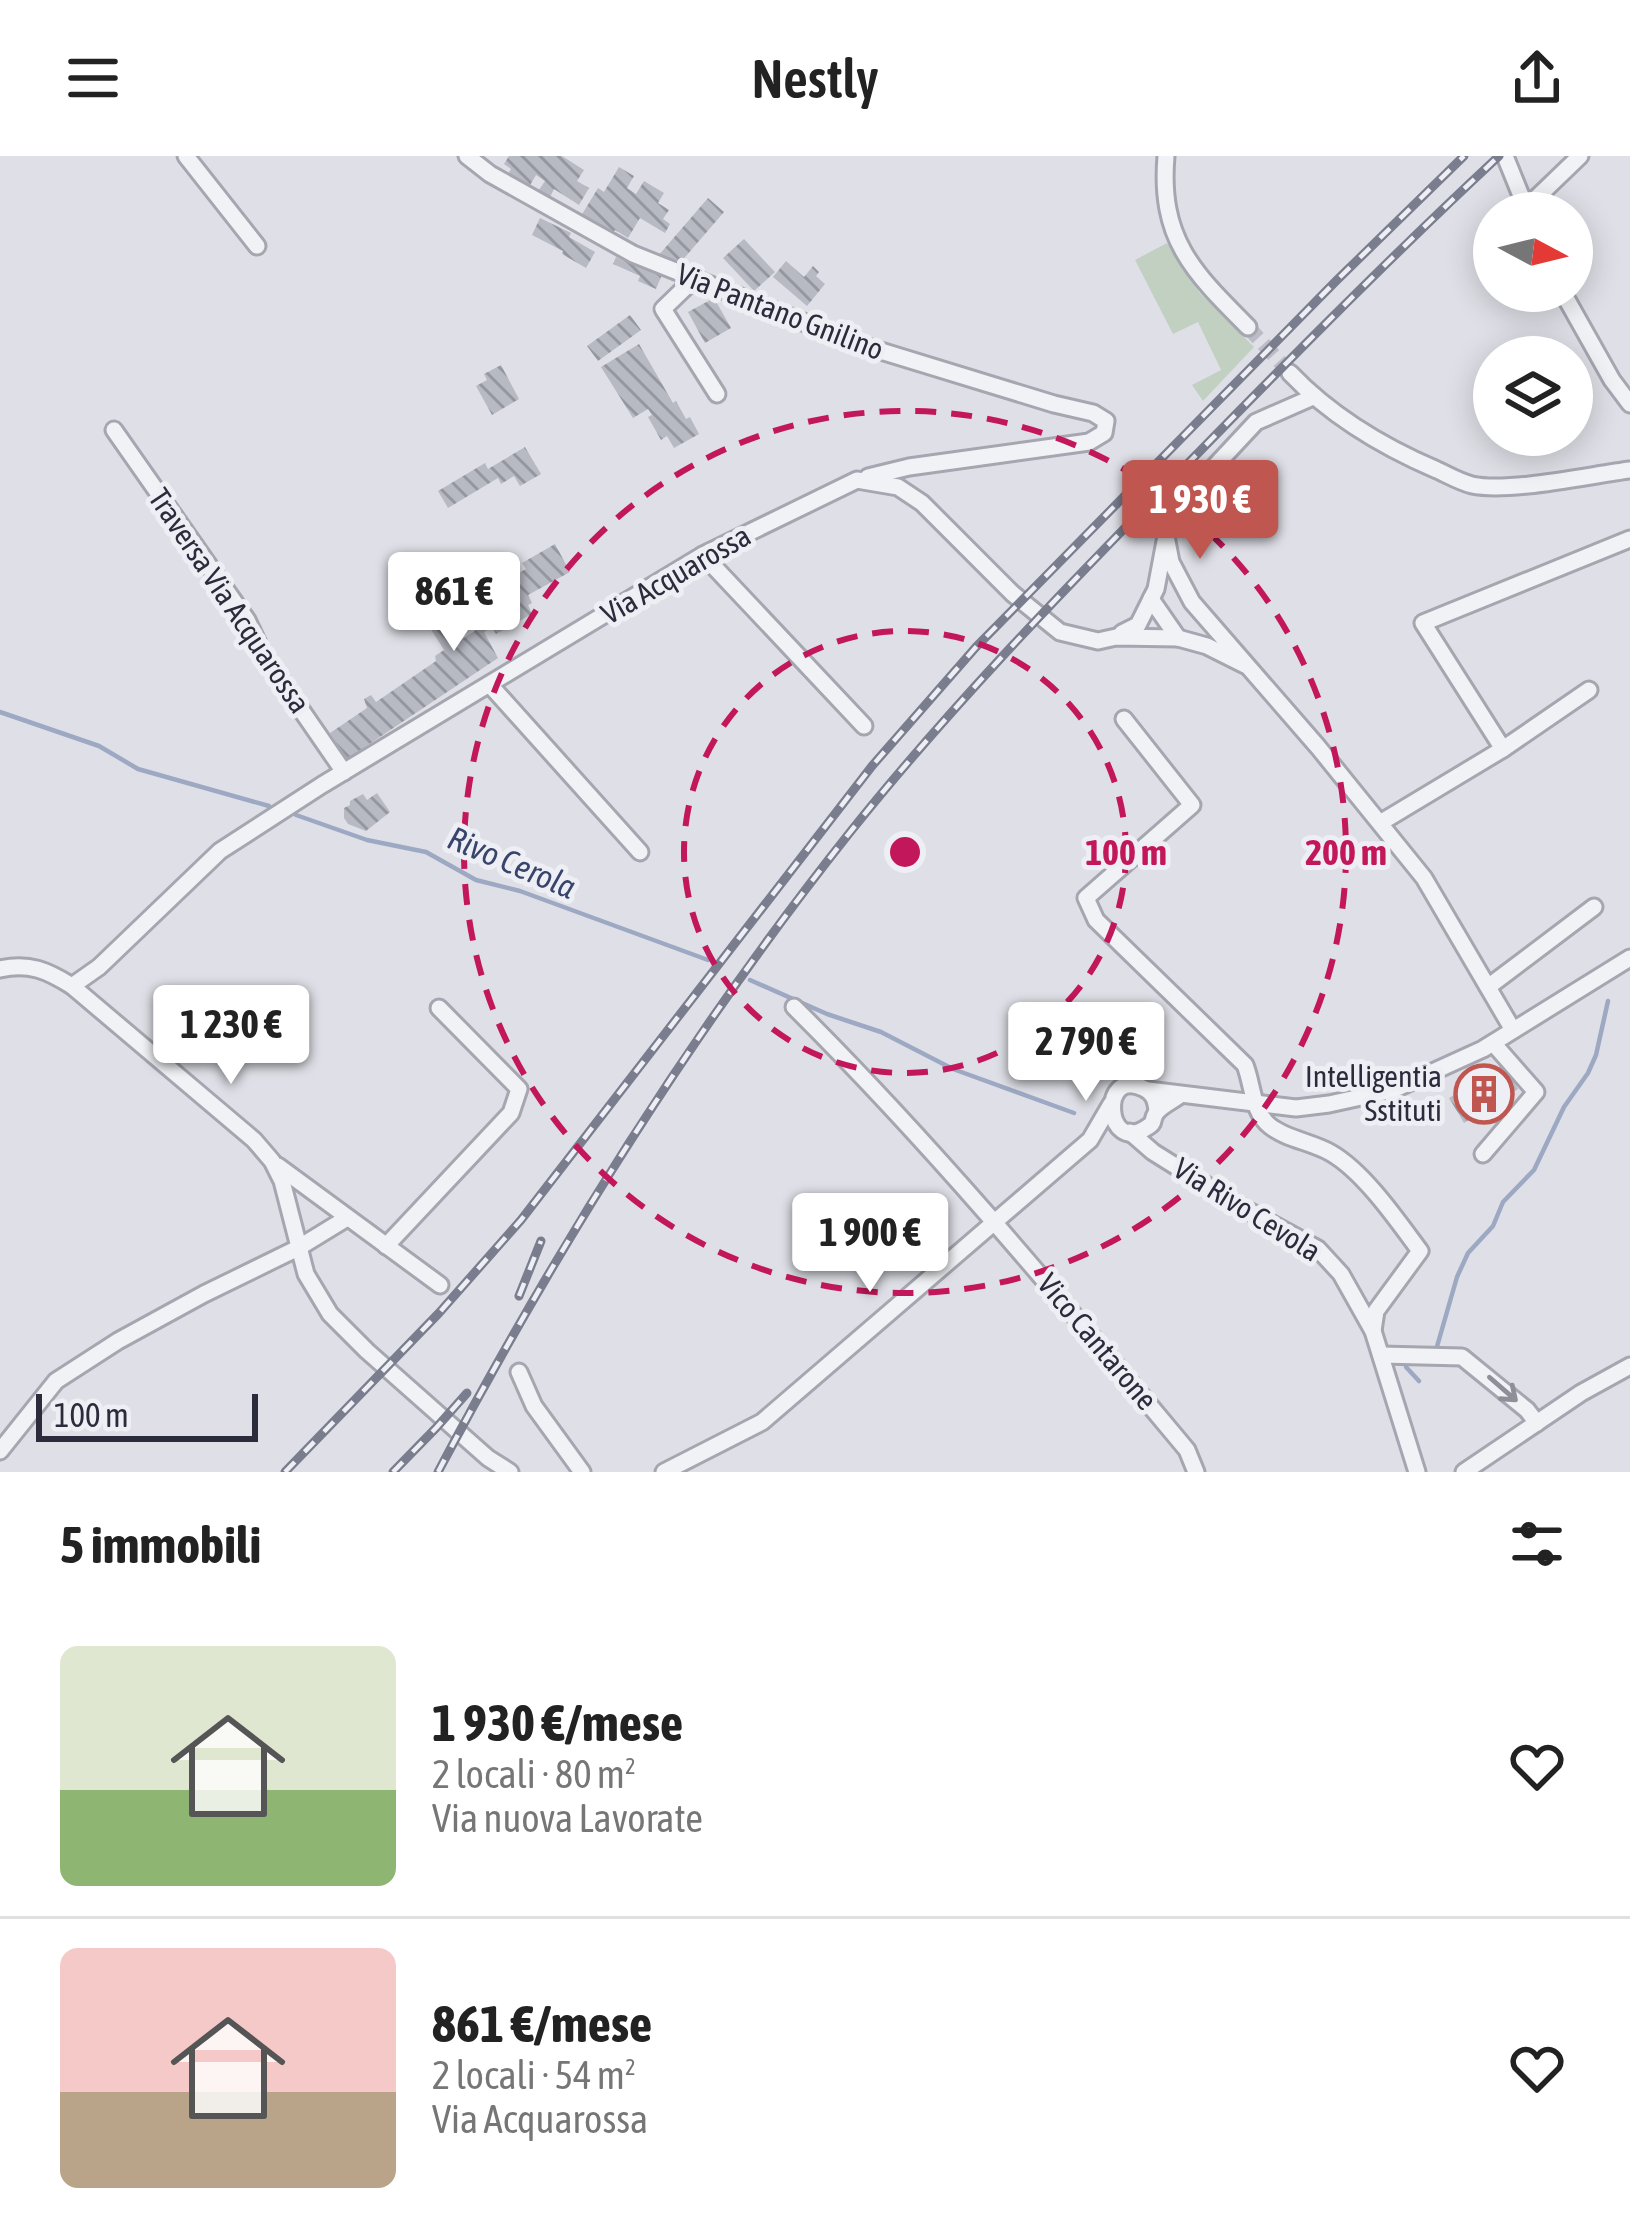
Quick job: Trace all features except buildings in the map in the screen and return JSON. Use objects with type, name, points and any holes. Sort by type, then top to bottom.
[{"type":"street","points":[[186,156],[256,246]]},
{"type":"street","name":"Via Pantano Gnilino","points":[[467,156],[490,174],[633,254],[902,359],[1093,412],[1106,421],[1106,428]]},
{"type":"street","points":[[1166,156],[1166,206],[1184,255],[1204,283],[1248,327]]},
{"type":"street","points":[[1505,156],[1519,192]]},
{"type":"street","points":[[1545,192],[1580,156]]},
{"type":"street","points":[[694,279],[663,309],[717,394]]},
{"type":"street","points":[[1574,312],[1630,404]]},
{"type":"street","points":[[1290,373],[1313,397],[1361,432],[1472,485],[1513,485],[1630,470]]},
{"type":"street","points":[[1116,637],[1138,625],[1156,590],[1166,536],[1186,497],[1256,422],[1313,397]]},
{"type":"street","name":"Via Acquarossa","points":[[72,986],[99,967],[220,851],[703,555],[857,480],[909,467],[1089,442],[1106,428]]},
{"type":"street","name":"Traversa Via Acquarossa","points":[[114,430],[247,620],[264,656],[344,772]]},
{"type":"street","points":[[857,480],[898,487],[922,503],[1013,594],[1060,632],[1098,641],[1178,638],[1245,665]]},
{"type":"street","points":[[1166,536],[1172,562],[1192,602],[1424,878],[1513,1030]]},
{"type":"street","points":[[1503,749],[1423,623],[1630,539]]},
{"type":"street","points":[[703,555],[864,725]]},
{"type":"street","points":[[1151,599],[1192,602]]},
{"type":"street","points":[[1151,599],[1178,638]]},
{"type":"street","points":[[490,685],[640,852]]},
{"type":"street","points":[[1380,824],[1589,690]]},
{"type":"street","points":[[1124,719],[1192,805],[1086,898],[1096,920],[1245,1065],[1254,1102],[1269,1125],[1334,1154],[1382,1200],[1420,1251],[1376,1311],[1373,1330]]},
{"type":"street","points":[[1488,987],[1594,907]]},
{"type":"street","points":[[664,1472],[762,1421],[1090,1140],[1114,1097],[1126,1087],[1296,1108],[1393,1090],[1492,1043],[1630,958]]},
{"type":"street","points":[[0,969],[38,967],[72,986],[254,1140],[272,1161],[440,1285]]},
{"type":"street","points":[[386,1246],[511,1113],[519,1089],[440,1007]]},
{"type":"street","name":"Vico Cantarone","points":[[794,1007],[870,1082],[995,1221],[1187,1450],[1196,1472]]},
{"type":"street","points":[[1483,1154],[1536,1092],[1492,1043]]},
{"type":"street","points":[[1148,1090],[1156,1114]]},
{"type":"street","points":[[1090,1140],[1145,1129],[1179,1096]]},
{"type":"street","points":[[1111,1104],[1113,1119],[1127,1131]]},
{"type":"street","name":"Via Rivo Cevola","points":[[1153,1152],[1156,1114]]},
{"type":"street","name":"Via Rivo Cevola","points":[[1127,1131],[1236,1204],[1318,1249],[1341,1274],[1373,1330],[1417,1472]]},
{"type":"street","points":[[272,1161],[282,1181],[307,1274],[331,1314],[488,1458],[510,1472]]},
{"type":"street","points":[[0,1451],[56,1381],[118,1342],[347,1218]]},
{"type":"street","points":[[1381,1355],[1462,1357],[1537,1423]]},
{"type":"street","points":[[1464,1472],[1630,1366]]},
{"type":"street","points":[[519,1372],[534,1406],[582,1472]]},
{"type":"green space","points":[[1167,243],[1200,293],[1254,347],[1203,401],[1192,385],[1221,370],[1198,322],[1173,334],[1135,260]]},
{"type":"waterway","name":"Rivo Cerola","points":[[0,712],[99,746],[138,769],[269,806]]},
{"type":"waterway","name":"Rivo Cerola","points":[[296,815],[367,840],[426,852],[476,880],[520,891],[708,960]]},
{"type":"waterway","name":"Rivo Cerola","points":[[750,980],[881,1032],[953,1069],[1074,1113]]},
{"type":"waterway","points":[[1436,1350],[1468,1253],[1493,1226],[1503,1202],[1534,1170],[1564,1107],[1588,1073],[1608,1001]]},
{"type":"waterway","name":"Rivo Cerola","points":[[1406,1367],[1419,1381]]},
{"type":"tunnel","points":[[1248,327],[1290,373]]},
{"type":"railway","points":[[285,1472],[439,1313],[521,1220],[872,766],[976,647],[1464,156]]},
{"type":"railway","points":[[438,1472],[530,1305],[630,1142],[736,984],[851,831],[1082,572],[1329,320],[1499,156]]},
{"type":"railway","points":[[519,1296],[541,1241]]},
{"type":"railway","points":[[393,1472],[467,1393]]},
{"type":"place","name":"Intelligentia Sstituti","points":[[1484,1094]]}]
